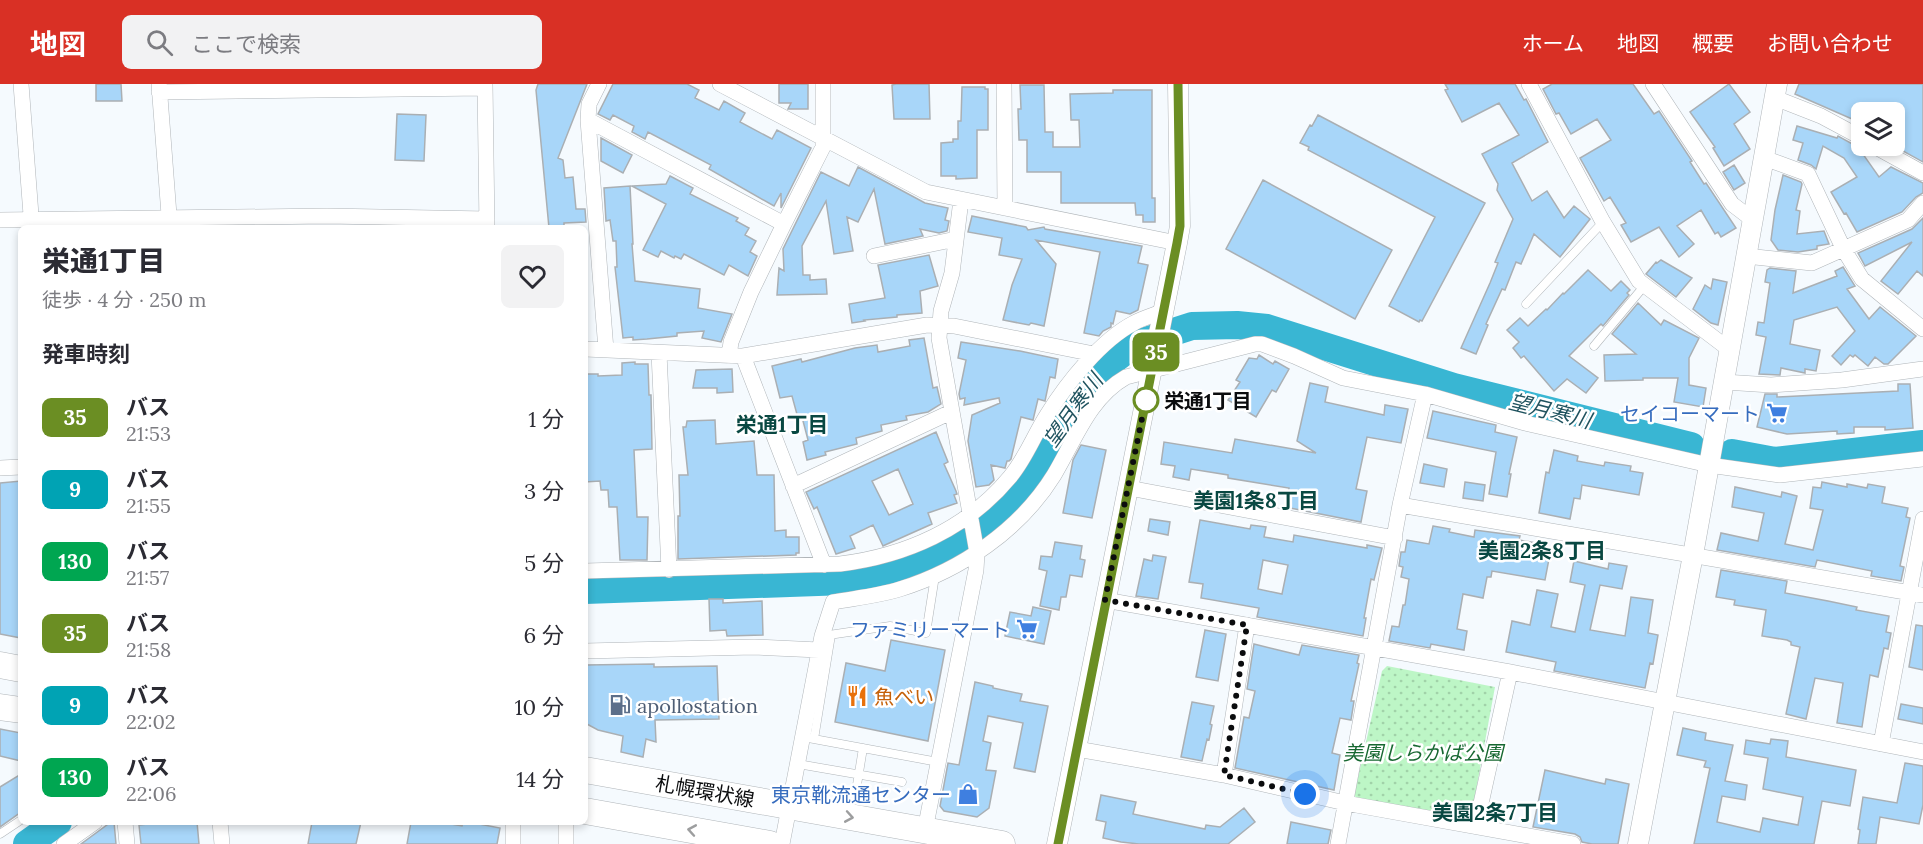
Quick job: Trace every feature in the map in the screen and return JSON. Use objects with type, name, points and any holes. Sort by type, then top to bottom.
[{"type":"main road","points":[[0,665],[18,668]]},
{"type":"main road","points":[[0,707],[18,710]]},
{"type":"main road","name":"札幌環状線","points":[[588,771],[1002,844]]},
{"type":"main road","name":"札幌環状線","points":[[588,812],[770,844]]},
{"type":"street","points":[[21,84],[32,224]]},
{"type":"street","points":[[599,84],[589,104],[588,120],[606,350]]},
{"type":"street","points":[[720,84],[926,192],[1177,243]]},
{"type":"street","points":[[823,84],[823,147],[751,292],[731,342],[824,565]]},
{"type":"street","points":[[1004,84],[1005,208]]},
{"type":"street","points":[[1058,844],[1180,226],[1178,84]]},
{"type":"street","points":[[1529,84],[1603,222],[1639,281],[1730,350]]},
{"type":"street","points":[[1653,84],[1732,204],[1753,219]]},
{"type":"street","points":[[0,220],[32,224],[487,223],[485,86],[159,88],[170,223]]},
{"type":"street","points":[[1638,844],[1693,555],[1776,91],[1851,132]]},
{"type":"street","points":[[588,120],[784,224]]},
{"type":"street","points":[[1892,156],[1923,174]]},
{"type":"street","points":[[1764,158],[1808,174],[1844,250],[1862,279],[1923,329]]},
{"type":"street","points":[[925,830],[976,570],[976,548],[939,338],[941,311],[952,273],[962,200]]},
{"type":"street","points":[[1746,256],[1812,263],[1908,220],[1923,203]]},
{"type":"street","points":[[874,256],[956,239]]},
{"type":"street","points":[[588,571],[824,565],[858,562],[913,547],[970,520],[1011,476],[1046,416],[1071,380],[1094,354],[1128,326],[1137,321],[1163,315]]},
{"type":"street","points":[[588,349],[736,356],[927,325],[940,325],[1094,354]]},
{"type":"street","points":[[782,844],[798,764],[809,738],[824,640],[833,602],[899,590],[965,561],[976,548],[1012,525],[1038,496],[1053,476],[1091,410],[1113,384],[1153,363],[1262,344],[1343,378],[1425,394],[1525,423],[1709,465],[1780,475],[1923,459]]},
{"type":"street","points":[[659,353],[669,570]]},
{"type":"street","points":[[1724,382],[1772,385],[1842,380],[1923,369]]},
{"type":"street","points":[[1338,844],[1400,505],[1425,394]]},
{"type":"street","points":[[793,486],[951,412]]},
{"type":"street","points":[[0,468],[18,467]]},
{"type":"street","points":[[1129,488],[1395,538]]},
{"type":"street","points":[[1400,505],[1917,594]]},
{"type":"street","points":[[1881,744],[1917,594],[1923,519]]},
{"type":"street","points":[[1105,600],[1375,646],[1923,752]]},
{"type":"street","points":[[1224,775],[1247,625]]},
{"type":"street","points":[[588,651],[754,647],[824,640]]},
{"type":"street","points":[[1476,826],[1510,672]]},
{"type":"street","points":[[1077,749],[1224,775],[1345,803],[1574,844]]},
{"type":"street","points":[[64,844],[91,825]]},
{"type":"street","points":[[125,825],[127,844]]},
{"type":"street","points":[[220,825],[222,844]]},
{"type":"street","points":[[513,825],[513,844]]},
{"type":"street","points":[[566,825],[566,844]]},
{"type":"lane","points":[[1526,304],[1603,222]]},
{"type":"lane","points":[[1594,346],[1645,285]]},
{"type":"lane","points":[[824,640],[890,626],[926,633],[935,576]]},
{"type":"lane","points":[[809,738],[938,762]]},
{"type":"lane","points":[[856,791],[863,748]]},
{"type":"lane","points":[[798,764],[902,782]]},
{"type":"lane","points":[[0,834],[18,822]]},
{"type":"green space","name":"美園しらかば公園","points":[[1387,666],[1495,687],[1471,818],[1358,800],[1354,795],[1382,671]]},
{"type":"building","points":[[96,84],[121,84],[122,101],[96,101]]},
{"type":"building","points":[[538,84],[587,84],[558,158],[563,160],[565,178],[573,177],[576,209],[585,209],[586,222],[549,225],[536,90]]},
{"type":"building","points":[[613,84],[687,84],[699,90],[695,98],[719,110],[724,101],[745,113],[740,122],[772,139],[777,130],[811,148],[781,208],[781,193],[774,206],[709,169],[711,165],[648,132],[645,139],[632,132],[634,126],[613,115],[610,120],[598,114]]},
{"type":"building","points":[[779,84],[808,84],[808,109],[788,109],[791,103],[779,103]]},
{"type":"building","points":[[929,84],[930,119],[894,119],[892,85]]},
{"type":"building","points":[[1445,84],[1515,84],[1524,100],[1526,99],[1548,142],[1512,163],[1532,201],[1547,191],[1564,218],[1574,206],[1590,219],[1560,257],[1534,234],[1521,264],[1516,262],[1505,290],[1502,289],[1486,324],[1488,325],[1476,354],[1461,348],[1490,283],[1498,263],[1495,262],[1513,219],[1497,190],[1498,184],[1482,154],[1519,135],[1499,103],[1462,122],[1445,90],[1448,89]]},
{"type":"building","points":[[1552,84],[1633,84],[1654,114],[1659,111],[1692,161],[1690,162],[1704,184],[1706,183],[1736,228],[1721,237],[1718,232],[1715,234],[1701,210],[1677,226],[1694,244],[1679,257],[1659,227],[1631,242],[1621,225],[1626,223],[1610,197],[1604,201],[1580,158],[1611,140],[1597,119],[1571,134],[1559,113],[1556,114],[1543,89]]},
{"type":"building","points":[[1729,84],[1750,112],[1734,124],[1750,149],[1724,166],[1713,148],[1715,147],[1690,112]]},
{"type":"building","points":[[1799,84],[1923,84],[1923,162],[1905,152],[1905,102],[1851,102],[1851,119],[1795,94]]},
{"type":"building","points":[[1020,85],[1044,85],[1045,132],[1053,132],[1053,147],[1080,147],[1079,120],[1071,120],[1070,94],[1113,93],[1113,90],[1152,90],[1152,198],[1155,198],[1155,222],[1143,222],[1143,215],[1136,215],[1135,203],[1061,203],[1061,172],[1027,172],[1027,140],[1019,140]]},
{"type":"building","points":[[962,87],[988,89],[988,130],[977,130],[977,178],[956,179],[956,176],[941,176],[941,143],[958,139]]},
{"type":"building","points":[[397,114],[426,115],[424,161],[395,160]]},
{"type":"building","points":[[1318,115],[1485,203],[1422,321],[1419,322],[1389,306],[1435,217],[1308,150],[1309,147],[1300,143]]},
{"type":"building","points":[[1797,126],[1837,138],[1838,136],[1851,143],[1851,156],[1864,156],[1879,177],[1891,167],[1923,183],[1923,193],[1902,212],[1857,232],[1831,192],[1857,177],[1844,158],[1823,146],[1816,169],[1798,160],[1803,143],[1793,140]]},
{"type":"building","points":[[601,138],[632,155],[623,173],[601,161]]},
{"type":"building","points":[[1734,165],[1745,183],[1734,190],[1723,172]]},
{"type":"building","points":[[858,167],[925,203],[948,208],[945,220],[949,221],[947,231],[939,233],[920,229],[923,236],[885,244],[874,189],[858,222],[847,217],[853,251],[834,254],[826,201],[802,246],[803,275],[810,275],[810,280],[826,279],[827,294],[777,295],[779,268],[784,271],[783,249],[821,172],[849,186]]},
{"type":"building","points":[[1783,175],[1802,184],[1796,210],[1800,211],[1797,234],[1824,231],[1829,244],[1817,246],[1817,249],[1798,252],[1778,250],[1771,240]]},
{"type":"building","points":[[670,176],[693,188],[690,194],[738,218],[736,221],[749,228],[745,235],[756,241],[750,252],[757,256],[748,276],[729,265],[724,275],[684,254],[681,259],[661,251],[658,257],[643,250],[666,204],[632,186],[666,184]]},
{"type":"building","points":[[1263,180],[1392,250],[1355,319],[1226,249]]},
{"type":"building","points":[[630,186],[635,281],[700,289],[698,308],[732,314],[721,342],[702,338],[704,331],[647,339],[623,338],[615,267],[617,267],[616,241],[613,241],[610,220],[606,221],[604,188]]},
{"type":"building","points":[[972,216],[1026,227],[1028,230],[1044,227],[1142,246],[1138,263],[1148,265],[1138,310],[1130,314],[1116,311],[1111,327],[1099,336],[1084,333],[1100,252],[1036,240],[1056,264],[1044,326],[1003,320],[1012,285],[1022,259],[999,255],[1002,238],[968,232]]},
{"type":"building","points":[[1923,218],[1923,276],[1917,271],[1898,294],[1881,281],[1912,242],[1865,266],[1858,253],[1912,229]]},
{"type":"building","points":[[929,255],[938,286],[920,291],[922,313],[852,323],[849,304],[885,298],[878,265]]},
{"type":"building","points":[[1661,260],[1692,278],[1676,297],[1646,274],[1656,262]]},
{"type":"building","points":[[1843,267],[1855,286],[1847,289],[1869,319],[1880,307],[1916,336],[1888,364],[1884,364],[1875,357],[1868,366],[1855,355],[1853,357],[1850,355],[1841,365],[1832,356],[1855,331],[1837,307],[1794,320],[1790,344],[1820,350],[1816,371],[1805,369],[1805,373],[1781,368],[1780,375],[1759,374],[1766,337],[1756,335],[1758,322],[1764,323],[1770,283],[1765,282],[1767,270],[1770,268],[1796,271],[1793,293],[1837,276],[1835,271]]},
{"type":"building","points":[[1588,270],[1611,291],[1621,281],[1630,290],[1627,293],[1629,295],[1603,326],[1601,324],[1569,356],[1598,378],[1586,393],[1567,379],[1554,391],[1524,356],[1521,358],[1513,348],[1519,342],[1507,330],[1520,318],[1528,326]]},
{"type":"building","points":[[1713,279],[1727,282],[1718,325],[1711,323],[1693,309],[1705,285],[1711,289]]},
{"type":"building","points":[[1638,303],[1661,325],[1664,320],[1699,338],[1689,358],[1689,385],[1706,388],[1703,407],[1674,402],[1678,378],[1605,381],[1604,355],[1636,354],[1612,334]]},
{"type":"building","points":[[924,338],[933,388],[937,387],[941,404],[928,412],[906,416],[907,420],[881,425],[882,431],[856,438],[857,444],[825,452],[826,455],[807,460],[803,442],[808,440],[802,417],[798,418],[792,396],[780,398],[772,366],[801,359],[802,362],[855,348],[877,345],[878,352],[910,346],[909,340]]},
{"type":"building","points":[[961,342],[1058,359],[1055,378],[1050,377],[1045,401],[1038,399],[1033,420],[1021,417],[1011,459],[1007,461],[1005,468],[991,465],[994,480],[989,485],[976,487],[968,441],[972,415],[1000,403],[999,398],[964,405],[965,398],[960,399],[966,360],[958,358]]},
{"type":"building","points":[[1259,355],[1273,364],[1275,361],[1289,369],[1276,392],[1272,390],[1256,417],[1228,400],[1240,382],[1236,380],[1249,358],[1257,359]]},
{"type":"building","points":[[622,363],[648,364],[652,449],[634,450],[637,517],[648,517],[647,560],[620,560],[617,507],[609,507],[608,490],[601,490],[600,481],[588,482],[588,374],[622,375]]},
{"type":"building","points":[[732,369],[733,392],[717,393],[717,388],[693,388],[696,370]]},
{"type":"building","points":[[1310,383],[1328,387],[1325,402],[1384,415],[1385,405],[1408,409],[1401,443],[1367,437],[1356,489],[1367,491],[1361,522],[1285,507],[1289,488],[1191,469],[1189,480],[1173,477],[1175,466],[1161,464],[1164,442],[1232,453],[1235,439],[1316,453],[1297,441]]},
{"type":"building","points":[[1898,384],[1910,384],[1913,428],[1885,430],[1885,427],[1854,427],[1854,433],[1837,434],[1837,431],[1787,434],[1757,427],[1765,394],[1777,394],[1777,397],[1898,391]]},
{"type":"building","points":[[1433,411],[1496,425],[1495,432],[1517,437],[1509,474],[1511,474],[1507,497],[1489,494],[1496,452],[1427,438]]},
{"type":"building","points":[[715,420],[716,444],[754,441],[757,475],[774,475],[775,531],[786,530],[786,537],[799,537],[799,553],[796,555],[678,559],[679,475],[688,475],[683,427],[686,427],[687,421]]},
{"type":"building","points":[[936,432],[948,462],[944,464],[957,494],[954,495],[957,503],[928,513],[932,524],[883,546],[873,525],[850,536],[855,548],[836,554],[817,507],[814,509],[806,492]],"holes":[[[898,469],[913,504],[889,515],[872,481]]]},
{"type":"building","points":[[1081,445],[1106,450],[1092,518],[1063,513],[1073,460]]},
{"type":"building","points":[[1554,450],[1578,456],[1577,461],[1604,466],[1605,462],[1631,466],[1630,471],[1643,473],[1639,495],[1582,485],[1580,499],[1574,498],[1570,519],[1539,513],[1546,472],[1549,473]]},
{"type":"building","points":[[1424,464],[1447,469],[1444,487],[1420,483]]},
{"type":"building","points":[[18,481],[18,637],[0,634],[0,483]]},
{"type":"building","points":[[1465,482],[1485,485],[1483,501],[1463,498]]},
{"type":"building","points":[[1822,482],[1847,487],[1847,484],[1867,488],[1868,484],[1885,487],[1882,503],[1908,508],[1906,517],[1910,518],[1900,566],[1904,567],[1901,581],[1871,576],[1872,571],[1817,560],[1815,567],[1717,550],[1721,533],[1758,541],[1764,513],[1732,507],[1735,487],[1781,497],[1782,492],[1797,496],[1785,544],[1813,550],[1823,510],[1810,508],[1813,487],[1821,488]]},
{"type":"building","points":[[1150,519],[1170,522],[1168,535],[1148,531]]},
{"type":"building","points":[[1200,520],[1250,529],[1251,525],[1266,527],[1264,537],[1293,542],[1294,535],[1367,548],[1367,545],[1382,548],[1374,580],[1371,579],[1363,636],[1257,617],[1259,608],[1201,598],[1203,584],[1189,582]],"holes":[[[1263,560],[1288,565],[1282,594],[1258,589]]]},
{"type":"building","points":[[1433,526],[1474,537],[1475,530],[1520,536],[1519,540],[1542,544],[1541,550],[1549,559],[1545,580],[1492,571],[1491,577],[1487,577],[1483,598],[1463,594],[1457,629],[1467,631],[1464,650],[1431,644],[1430,648],[1389,641],[1392,626],[1399,627],[1409,579],[1401,577],[1403,567],[1399,566],[1401,552],[1405,552],[1407,540],[1429,544]]},
{"type":"building","points":[[1055,542],[1082,546],[1080,559],[1085,560],[1082,577],[1070,575],[1066,597],[1061,597],[1059,610],[1040,606],[1047,571],[1039,569],[1041,556],[1052,557]]},
{"type":"building","points":[[1153,555],[1166,557],[1158,599],[1136,596],[1144,559],[1152,561]]},
{"type":"building","points":[[1574,561],[1608,569],[1609,563],[1627,566],[1622,589],[1600,585],[1590,630],[1625,636],[1631,597],[1653,600],[1648,633],[1658,635],[1653,664],[1650,663],[1645,688],[1554,671],[1556,662],[1506,652],[1512,621],[1530,625],[1537,590],[1558,594],[1551,627],[1575,632],[1585,585],[1570,582]]},
{"type":"building","points":[[1721,570],[1787,581],[1785,593],[1857,607],[1856,610],[1889,616],[1886,632],[1891,633],[1888,649],[1884,648],[1878,677],[1870,675],[1862,727],[1837,723],[1843,683],[1815,678],[1806,719],[1786,714],[1800,647],[1791,645],[1791,642],[1787,640],[1762,636],[1766,610],[1734,605],[1735,600],[1716,597]]},
{"type":"building","points":[[709,599],[723,599],[723,603],[762,601],[763,635],[727,636],[726,630],[710,631]]},
{"type":"building","points":[[1033,607],[1051,611],[1044,644],[1005,636],[1010,612],[1031,616]]},
{"type":"building","points":[[1916,625],[1923,626],[1923,670],[1909,667]]},
{"type":"building","points":[[1205,630],[1226,634],[1218,681],[1196,677]]},
{"type":"building","points":[[891,640],[945,650],[928,741],[835,722],[846,663],[885,671]]},
{"type":"building","points":[[1254,644],[1299,655],[1302,645],[1359,655],[1351,701],[1354,701],[1351,720],[1340,718],[1332,753],[1340,755],[1334,790],[1235,768],[1244,717],[1249,718],[1255,691],[1247,689]]},
{"type":"building","points":[[588,665],[717,666],[719,719],[655,720],[656,742],[646,739],[643,757],[621,752],[623,736],[598,730],[588,725]]},
{"type":"building","points":[[975,682],[1022,694],[1020,701],[1048,706],[1035,772],[1014,768],[1023,723],[988,716],[983,741],[991,743],[986,770],[996,771],[989,808],[977,817],[944,811],[940,806],[948,763],[959,765]]},
{"type":"building","points":[[1192,702],[1214,706],[1209,740],[1207,739],[1202,761],[1181,757]]},
{"type":"building","points":[[1901,704],[1923,708],[1923,724],[1898,719]]},
{"type":"building","points":[[1683,728],[1706,733],[1705,740],[1733,745],[1725,781],[1747,785],[1745,800],[1722,796],[1717,822],[1760,832],[1763,818],[1798,825],[1803,797],[1763,789],[1768,758],[1744,754],[1746,740],[1770,744],[1771,739],[1788,741],[1786,757],[1856,770],[1850,806],[1822,801],[1814,844],[1694,844],[1710,768],[1704,767],[1706,761],[1677,755]]},
{"type":"building","points":[[0,729],[18,732],[18,760],[0,756]]},
{"type":"building","points":[[1905,763],[1923,766],[1923,805],[1919,824],[1880,817],[1876,844],[1858,844],[1863,797],[1897,803]]},
{"type":"building","points":[[1545,770],[1605,784],[1606,779],[1629,784],[1618,844],[1582,842],[1575,834],[1533,827]]},
{"type":"building","points":[[18,776],[18,814],[0,827],[0,787]]},
{"type":"building","points":[[1101,795],[1136,802],[1133,814],[1205,829],[1206,825],[1220,827],[1244,808],[1255,822],[1228,844],[1121,842],[1103,838],[1106,822],[1096,820]]},
{"type":"building","points":[[1291,822],[1331,830],[1328,844],[1287,844]]},
{"type":"building","points":[[107,825],[114,825],[116,844],[81,844]]},
{"type":"building","points":[[139,825],[197,825],[199,844],[141,844]]},
{"type":"building","points":[[311,825],[360,825],[356,844],[308,844]]},
{"type":"building","points":[[410,825],[484,825],[500,828],[497,844],[407,844]]},
{"type":"waterway","name":"望月寒川","points":[[588,590],[846,581],[904,570],[930,560],[963,542],[996,517],[1013,500],[1036,468],[1067,411],[1090,381],[1107,365],[1133,345],[1192,326],[1237,325],[1267,328],[1454,387],[1691,446]]},
{"type":"waterway","name":"望月寒川","points":[[1732,453],[1775,461],[1923,444]]},
{"type":"waterway","name":"望月寒川","points":[[27,844],[54,825]]},
{"type":"bus line","name":"35","points":[[1058,844],[1180,226],[1178,84]]},
{"type":"place","name":"栄通1丁目","points":[[1146,400]]},
{"type":"place","name":"セイコーマート","points":[[1777,413]]},
{"type":"place","name":"ファミリーマート","points":[[1027,629]]},
{"type":"place","name":"魚べい","points":[[857,696]]},
{"type":"place","name":"apollostation","points":[[620,705]]},
{"type":"place","name":"東京靴流通センター","points":[[968,794]]},
{"type":"district","name":"栄通1丁目","points":[[782,424]]},
{"type":"district","name":"美園1条8丁目","points":[[1256,500]]},
{"type":"district","name":"美園2条8丁目","points":[[1542,550]]},
{"type":"district","name":"美園2条7丁目","points":[[1495,812]]},
{"type":"route","points":[[1146,400],[1147,394],[1105,600],[1247,625],[1224,775],[1305,794]]}]
